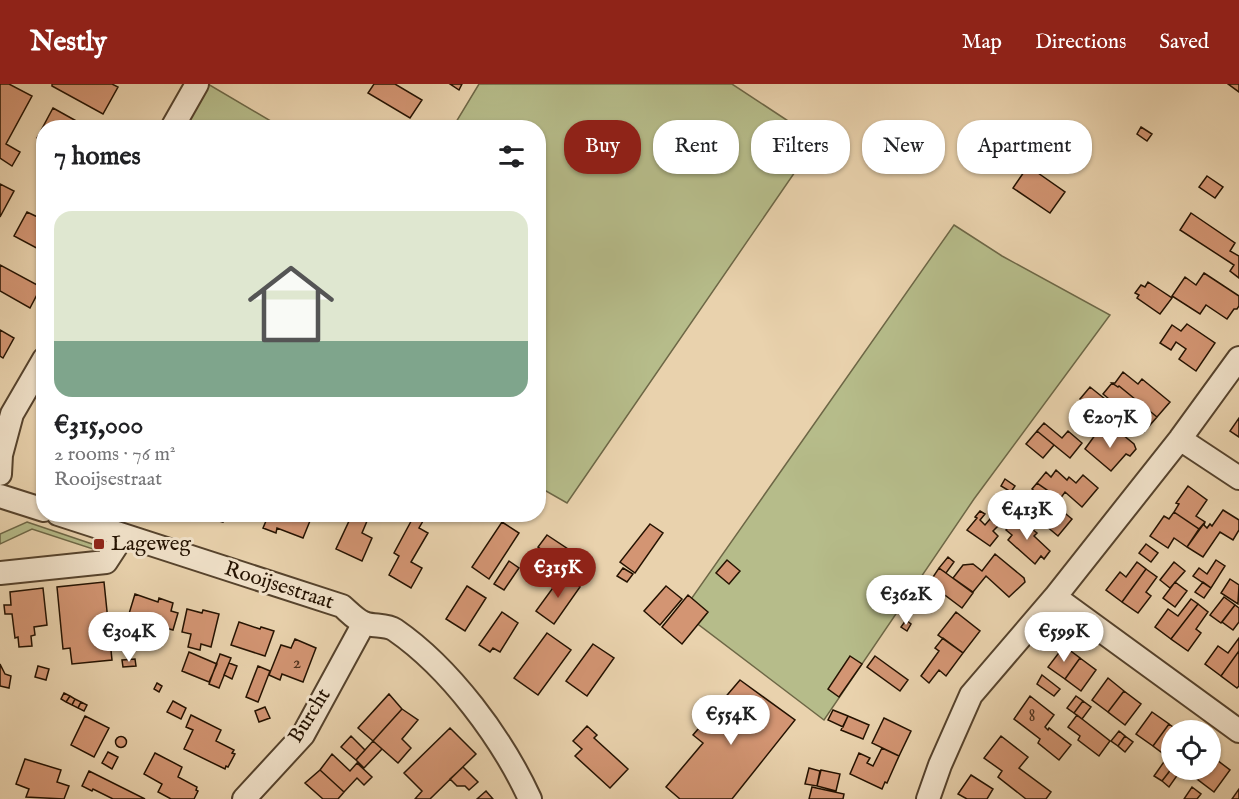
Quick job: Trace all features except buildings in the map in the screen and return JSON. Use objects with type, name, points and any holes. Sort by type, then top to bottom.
[{"type":"street","points":[[177,120],[197,84]]},
{"type":"street","points":[[928,799],[940,765],[971,695],[1055,597],[1180,439],[1239,358]]},
{"type":"street","points":[[0,474],[1,455],[12,414],[36,373]]},
{"type":"street","points":[[1180,439],[1239,478]]},
{"type":"street","points":[[0,496],[36,507]]},
{"type":"street","name":"Rooijsestraat","points":[[82,522],[342,606],[364,623],[392,628],[435,662],[476,710],[520,778],[530,799]]},
{"type":"street","points":[[0,573],[106,562],[123,536]]},
{"type":"street","points":[[1055,597],[1239,731]]},
{"type":"street","name":"Burcht","points":[[244,799],[303,735],[364,623]]},
{"type":"green space","points":[[208,84],[269,120],[185,120]]},
{"type":"green space","points":[[479,84],[732,84],[787,120],[751,120],[751,174],[794,174],[567,503],[546,491],[546,120],[457,120]]},
{"type":"green space","points":[[954,225],[1002,256],[1110,315],[974,499],[824,720],[682,612]]},
{"type":"green space","points":[[27,522],[104,548],[99,551],[32,529],[0,544],[0,534]]},
{"type":"place","name":"Lageweg","points":[[99,544]]}]
